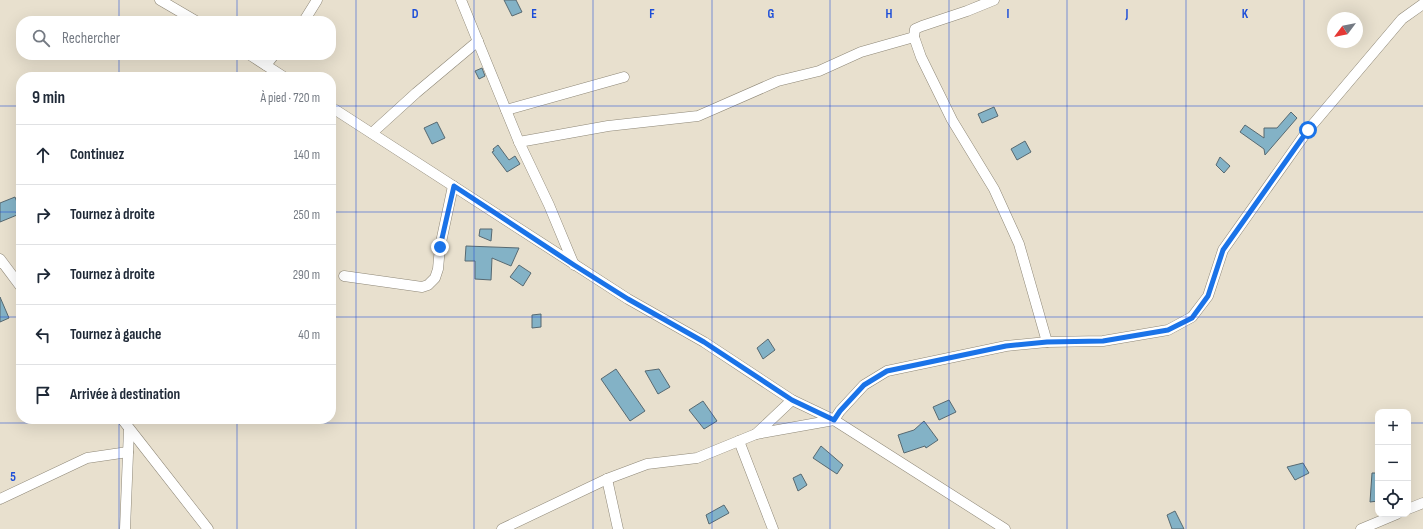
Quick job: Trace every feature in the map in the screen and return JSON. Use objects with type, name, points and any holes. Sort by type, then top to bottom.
[{"type":"street","points":[[160,0],[187,16]]},
{"type":"street","points":[[307,16],[317,0]]},
{"type":"street","points":[[461,0],[519,142],[549,205],[574,265]]},
{"type":"street","points":[[994,0],[915,29],[914,37],[921,57],[952,120],[994,189],[1019,244],[1047,342]]},
{"type":"street","points":[[502,529],[607,479],[647,464],[697,458],[756,434],[834,420],[840,411],[864,385],[887,371],[1006,346],[1047,342],[1103,341],[1168,330],[1192,318],[1208,296],[1223,250],[1308,130],[1402,19],[1423,4]]},
{"type":"street","points":[[519,142],[608,126],[698,116],[778,81],[820,71],[861,52],[914,37]]},
{"type":"street","points":[[372,133],[416,93],[478,41]]},
{"type":"street","points":[[258,60],[276,72]]},
{"type":"street","points":[[266,65],[270,60]]},
{"type":"street","points":[[506,110],[624,77]]},
{"type":"street","points":[[336,110],[628,299],[704,342],[792,400],[834,420],[1005,529]]},
{"type":"street","points":[[344,276],[422,287],[428,285],[435,278],[438,269],[440,247],[454,186]]},
{"type":"street","points":[[0,259],[16,280]]},
{"type":"street","points":[[756,434],[792,400]]},
{"type":"street","points":[[126,424],[208,529]]},
{"type":"street","points":[[125,529],[129,429]]},
{"type":"street","points":[[739,441],[773,529]]},
{"type":"street","points":[[0,499],[87,458],[128,452]]},
{"type":"street","points":[[607,479],[618,529]]},
{"type":"street","points":[[1411,508],[1423,503]]},
{"type":"street","points":[[1361,529],[1390,517]]},
{"type":"building","points":[[504,0],[516,0],[522,12],[512,16]]},
{"type":"building","points":[[482,68],[485,76],[479,79],[475,71]]},
{"type":"building","points":[[994,107],[998,116],[982,123],[978,114]]},
{"type":"building","points":[[1291,112],[1297,118],[1265,155],[1264,149],[1240,132],[1245,125],[1264,138],[1264,128],[1277,128]]},
{"type":"building","points":[[437,122],[445,138],[432,144],[424,128]]},
{"type":"building","points":[[1025,141],[1031,152],[1017,160],[1011,149]]},
{"type":"building","points":[[498,145],[509,160],[515,156],[520,164],[507,172],[492,152]]},
{"type":"building","points":[[1220,157],[1230,166],[1224,173],[1216,165]]},
{"type":"building","points":[[15,197],[16,215],[0,222],[0,203]]},
{"type":"building","points":[[480,229],[492,229],[491,241],[479,236]]},
{"type":"building","points":[[466,246],[519,248],[511,266],[492,258],[491,280],[475,279],[475,261],[465,261]]},
{"type":"building","points":[[519,265],[531,273],[523,286],[510,277]]},
{"type":"building","points":[[0,297],[9,318],[0,322]]},
{"type":"building","points":[[541,314],[541,327],[532,328],[532,315]]},
{"type":"building","points":[[768,339],[775,350],[763,359],[757,348]]},
{"type":"building","points":[[616,369],[645,411],[630,421],[601,379]]},
{"type":"building","points":[[659,369],[670,387],[658,394],[645,371]]},
{"type":"building","points":[[949,400],[956,412],[939,420],[933,407]]},
{"type":"building","points":[[703,401],[717,421],[704,429],[689,410]]},
{"type":"building","points":[[924,421],[938,440],[926,448],[925,446],[904,453],[898,435],[914,430]]},
{"type":"building","points":[[821,446],[843,465],[837,474],[813,458]]},
{"type":"building","points":[[1303,463],[1309,473],[1295,480],[1287,467]]},
{"type":"building","points":[[1372,473],[1375,473],[1375,501],[1370,502]]},
{"type":"building","points":[[801,474],[807,485],[798,491],[793,478]]},
{"type":"building","points":[[724,505],[729,513],[709,524],[706,515]]},
{"type":"building","points":[[1175,511],[1184,529],[1172,529],[1167,515]]},
{"type":"route","points":[[440,247],[454,186],[574,265],[628,299],[704,342],[792,400],[834,420],[840,411],[864,385],[887,371],[947,357],[1006,346],[1047,342],[1103,341],[1168,330],[1192,318],[1208,296],[1223,250],[1308,130]]}]
